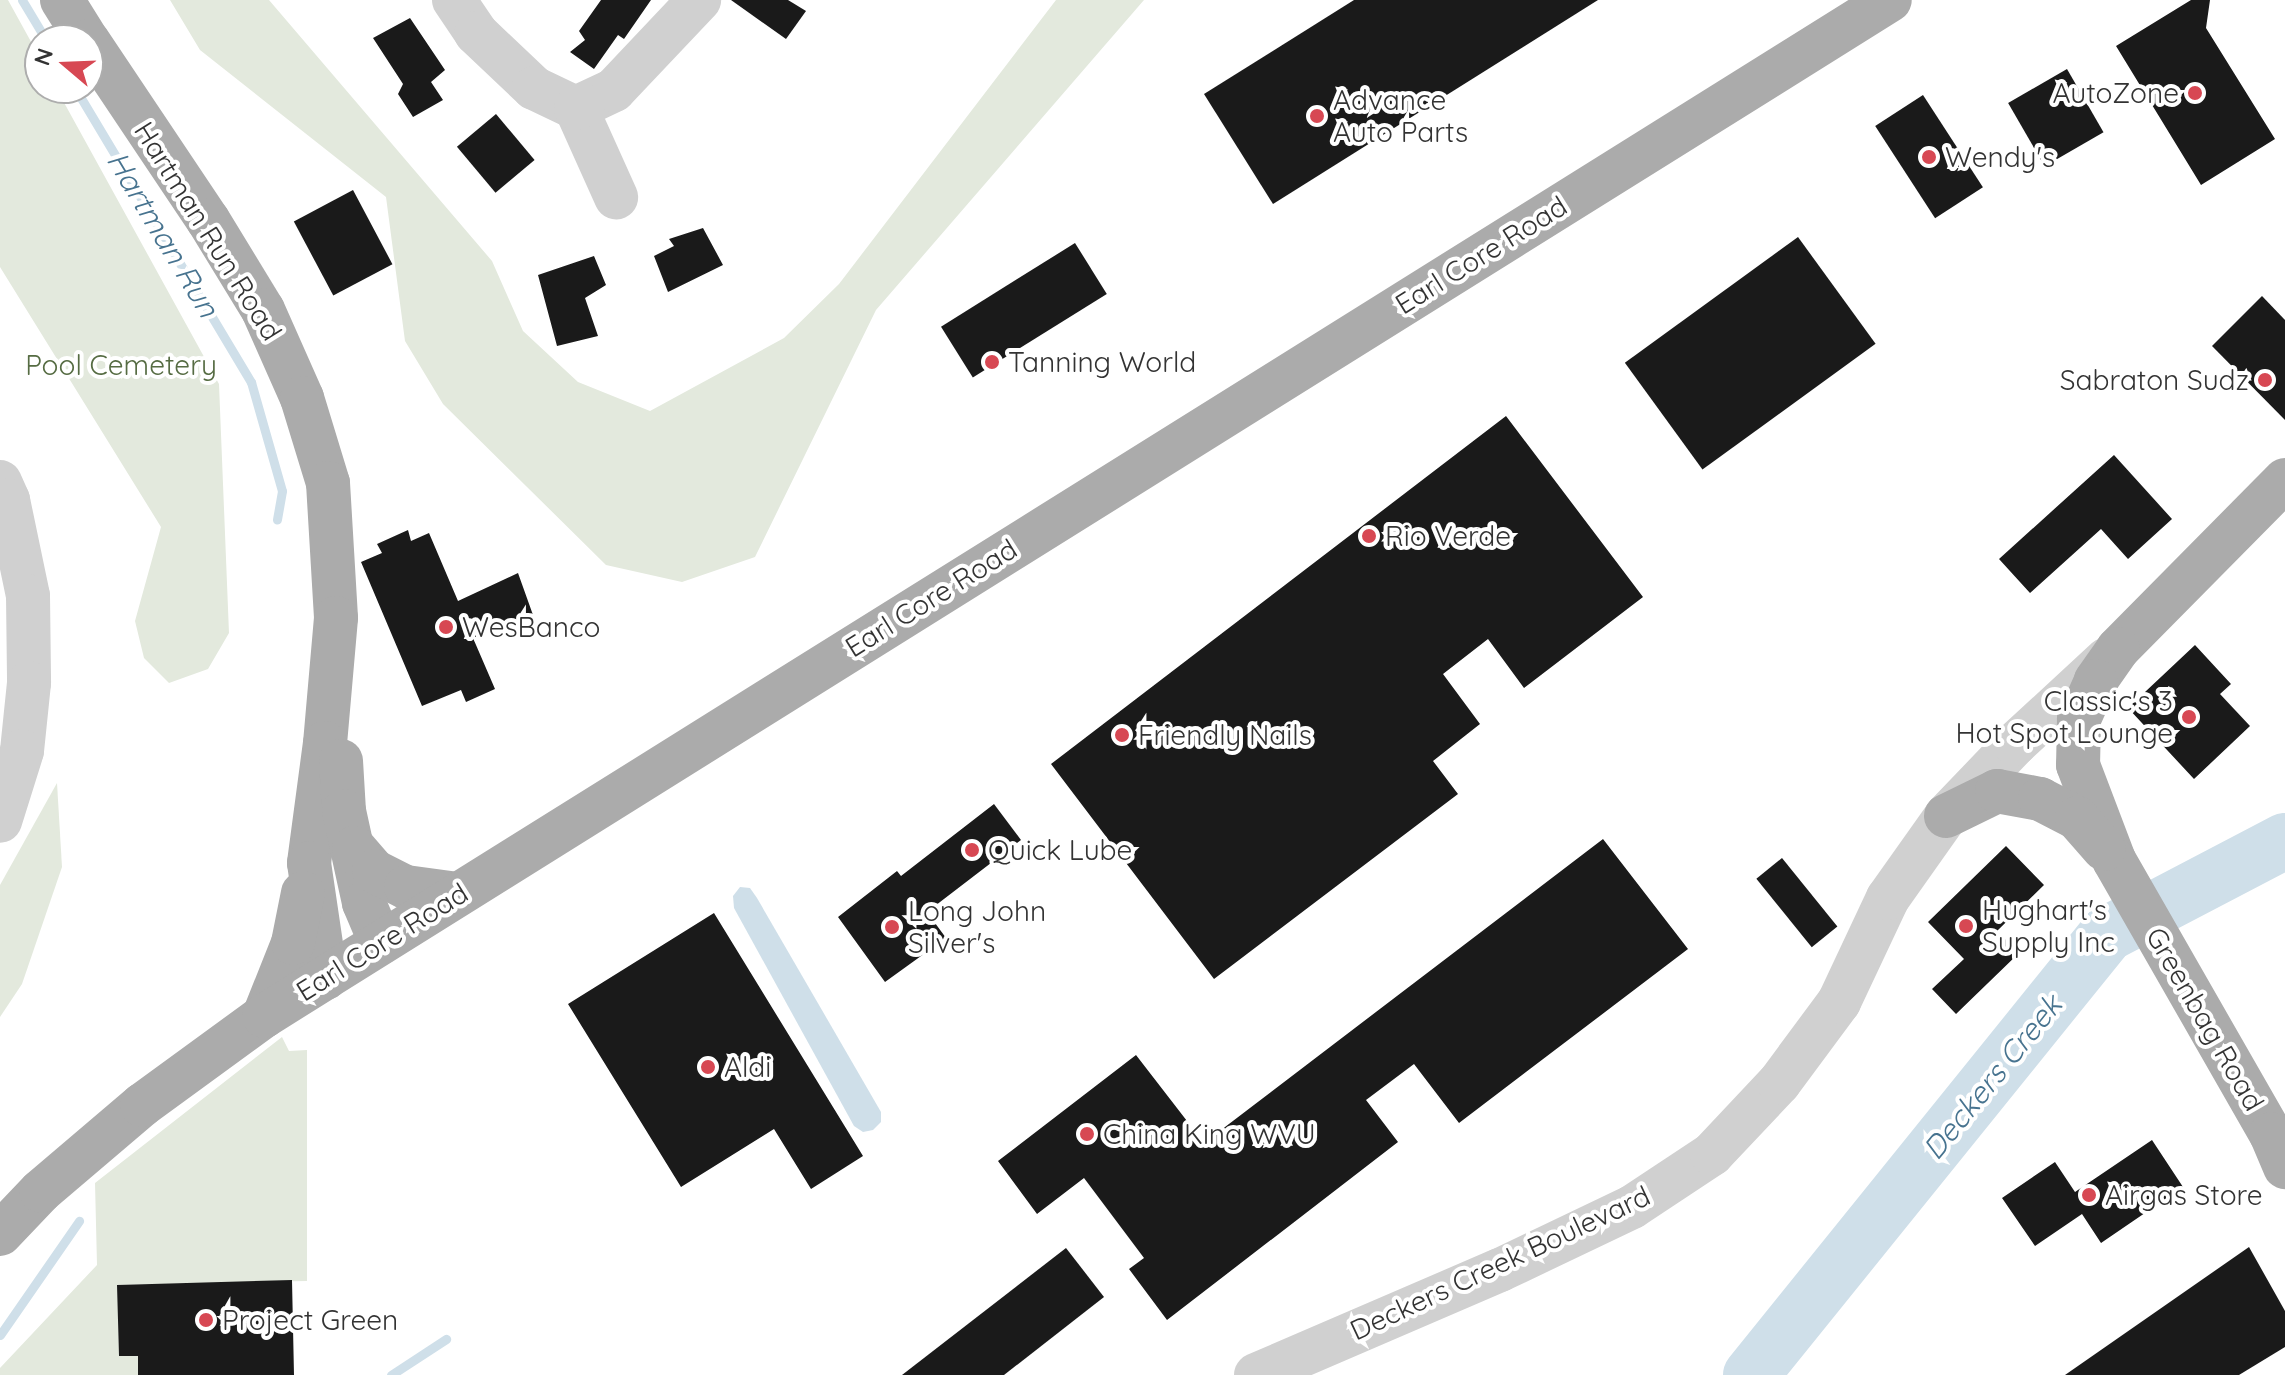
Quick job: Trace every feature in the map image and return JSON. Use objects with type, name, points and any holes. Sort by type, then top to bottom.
[{"type":"main road","name":"Hartman Run Road","points":[[62,0],[78,24]]},
{"type":"main road","name":"Earl Core Road","points":[[0,1234],[41,1191],[142,1105],[264,1016],[1872,5]]},
{"type":"main road","name":"Hartman Run Road","points":[[104,64],[247,283],[278,339],[302,398],[328,483],[337,592],[332,667],[309,863],[326,978]]},
{"type":"main road","name":"Greenbag Road","points":[[2285,480],[2118,649],[2096,681],[2079,719],[2078,765],[2118,867],[2271,1134],[2285,1167]]},
{"type":"main road","name":"Hartman Run Road","points":[[332,667],[344,811],[364,903],[381,943]]},
{"type":"main road","points":[[1946,816],[1997,791],[2040,799],[2077,818],[2118,867]]},
{"type":"main road","points":[[354,848],[374,871],[406,887],[458,894]]},
{"type":"main road","points":[[264,1016],[293,943],[309,863]]},
{"type":"street","points":[[454,0],[476,33],[534,88],[576,108],[616,197]]},
{"type":"street","points":[[576,108],[614,90],[699,0]]},
{"type":"street","points":[[0,482],[8,500],[28,596],[29,683],[22,751],[0,821]]},
{"type":"street","name":"Deckers Creek Boulevard","points":[[1256,1375],[1500,1270],[1618,1213],[1712,1154],[1779,1083],[1839,1002],[1888,898],[1946,816],[2015,744],[2118,649]]},
{"type":"green space","name":"Pool Cemetery","points":[[0,0],[8,0],[24,29],[24,104],[65,104],[219,384],[229,633],[208,669],[169,683],[144,658],[135,621],[161,527],[0,267]]},
{"type":"green space","points":[[170,0],[269,0],[492,261],[523,331],[578,382],[650,411],[784,338],[839,284],[1056,0],[1144,0],[876,310],[755,557],[682,582],[606,565],[443,404],[405,341],[386,197],[200,50]]},
{"type":"green space","points":[[57,783],[62,867],[22,984],[0,1017],[0,885]]},
{"type":"green space","points":[[282,1037],[289,1051],[307,1050],[307,1281],[118,1285],[119,1356],[138,1356],[139,1375],[0,1375],[0,1368],[97,1265],[95,1183]]},
{"type":"shaded area","points":[[740,887],[750,888],[757,898],[881,1112],[881,1122],[873,1130],[863,1132],[854,1126],[734,908],[733,896]]},
{"type":"building","points":[[601,0],[651,0],[624,39],[618,35],[594,69],[570,52],[585,40],[579,31]]},
{"type":"building","points":[[731,0],[788,0],[806,11],[786,39]]},
{"type":"building","points":[[1354,0],[1598,0],[1273,204],[1204,94]]},
{"type":"building","name":"AutoZone","points":[[2191,0],[2210,0],[2206,28],[2275,139],[2201,185],[2116,46]]},
{"type":"building","points":[[410,18],[445,70],[431,82],[443,100],[413,117],[398,94],[403,84],[373,38]]},
{"type":"building","points":[[2067,69],[2104,132],[2045,166],[2008,103]]},
{"type":"building","name":"Wendy's","points":[[1923,95],[1983,187],[1935,218],[1875,126]]},
{"type":"building","points":[[496,114],[535,160],[495,193],[457,147]]},
{"type":"building","points":[[353,190],[392,264],[333,296],[294,221]]},
{"type":"building","points":[[703,228],[723,265],[668,292],[654,256],[674,246],[669,239]]},
{"type":"building","points":[[1798,237],[1876,344],[1702,470],[1625,363]]},
{"type":"building","points":[[1075,243],[1107,294],[973,378],[941,327]]},
{"type":"building","points":[[594,256],[606,285],[585,298],[598,336],[557,346],[538,275]]},
{"type":"building","name":"Sabraton Sudz","points":[[2262,296],[2285,320],[2285,420],[2212,346]]},
{"type":"building","points":[[1506,416],[1643,597],[1524,688],[1488,639],[1443,674],[1480,724],[1433,761],[1458,794],[1214,979],[1051,764]]},
{"type":"building","points":[[2114,455],[2172,519],[2128,559],[2101,529],[2030,593],[1999,559]]},
{"type":"building","name":"WesBanco","points":[[408,530],[411,541],[429,533],[458,601],[518,573],[533,615],[473,638],[495,689],[466,702],[461,690],[422,706],[361,562],[382,553],[377,544]]},
{"type":"building","name":"Classic's 3 Hot Spot Lounge","points":[[2195,645],[2231,684],[2220,694],[2250,726],[2194,779],[2128,708]]},
{"type":"building","points":[[994,804],[1021,840],[927,912],[946,938],[885,982],[838,917],[897,871],[901,876]]},
{"type":"building","points":[[1603,839],[1688,949],[1459,1123],[1414,1064],[1366,1100],[1398,1142],[1167,1320],[1129,1269],[1144,1258],[1084,1178],[1037,1214],[998,1161],[1136,1055],[1204,1143]]},
{"type":"building","name":"Hughart's Supply Inc","points":[[2006,846],[2044,885],[1997,931],[2019,953],[1956,1014],[1932,989],[1964,959],[1928,922]]},
{"type":"building","points":[[1782,858],[1837,926],[1812,947],[1756,879]]},
{"type":"building","name":"Aldi","points":[[714,913],[863,1156],[811,1189],[774,1129],[681,1187],[568,1004]]},
{"type":"building","name":"Airgas Store","points":[[2152,1140],[2183,1187],[2101,1243],[2082,1214],[2035,1246],[2002,1198],[2055,1162],[2075,1192]]},
{"type":"building","points":[[2249,1247],[2285,1311],[2285,1347],[2239,1375],[2065,1375]]},
{"type":"building","points":[[1066,1248],[1104,1297],[1004,1375],[902,1375]]},
{"type":"building","name":"Project Green","points":[[292,1280],[294,1375],[138,1375],[138,1356],[119,1356],[117,1285]]},
{"type":"waterway","name":"Hartman Run","points":[[22,0],[36,24]]},
{"type":"waterway","name":"Hartman Run","points":[[85,104],[251,382],[282,491],[277,520]]},
{"type":"waterway","name":"Deckers Creek","points":[[1751,1375],[2107,934],[2285,841]]},
{"type":"waterway","name":"Hartman Run","points":[[0,1335],[79,1221]]},
{"type":"waterway","points":[[391,1375],[446,1339]]},
{"type":"place","name":"AutoZone","points":[[2195,93]]},
{"type":"place","name":"Advance Auto Parts","points":[[1317,116]]},
{"type":"place","name":"Wendy's","points":[[1929,157]]},
{"type":"place","name":"Tanning World","points":[[992,362]]},
{"type":"place","name":"Sabraton Sudz","points":[[2265,380]]},
{"type":"place","name":"Rio Verde","points":[[1369,536]]},
{"type":"place","name":"WesBanco","points":[[446,627]]},
{"type":"place","name":"Classic's 3 Hot Spot Lounge","points":[[2189,717]]},
{"type":"place","name":"Friendly Nails","points":[[1122,735]]},
{"type":"place","name":"Quick Lube","points":[[972,850]]},
{"type":"place","name":"Hughart's Supply Inc","points":[[1966,926]]},
{"type":"place","name":"Long John Silver's","points":[[892,927]]},
{"type":"place","name":"Aldi","points":[[708,1067]]},
{"type":"place","name":"China King WVU","points":[[1087,1134]]},
{"type":"place","name":"Airgas Store","points":[[2089,1195]]},
{"type":"place","name":"Project Green","points":[[206,1320]]}]
